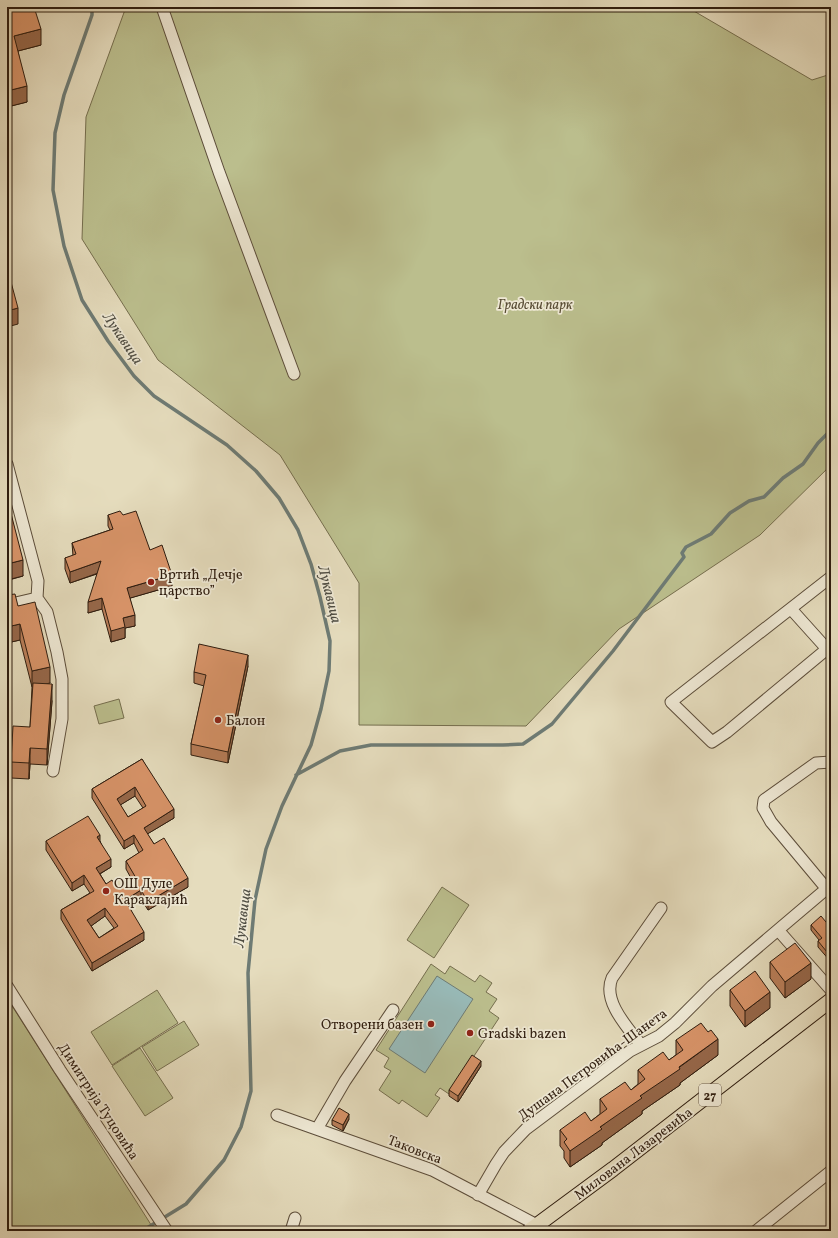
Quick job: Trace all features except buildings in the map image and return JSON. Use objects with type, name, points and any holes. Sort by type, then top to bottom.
[{"type":"main road","name":"Милована Лазаревића","points":[[536,1229],[831,1000]]},
{"type":"street","points":[[162,7],[219,172],[294,374]]},
{"type":"street","points":[[7,464],[36,576],[37,598],[47,612],[62,679],[62,719],[53,771]]},
{"type":"street","points":[[791,609],[829,648],[727,732],[712,742],[671,702],[831,577]]},
{"type":"street","points":[[7,605],[37,598]]},
{"type":"street","name":"Душана Петровића-Шанета","points":[[478,1195],[504,1152],[526,1129],[630,1051],[659,1036],[712,986],[829,886],[771,822],[763,808],[764,800],[816,763],[831,762]]},
{"type":"street","points":[[641,1045],[615,1009],[610,986],[612,978],[662,908]]},
{"type":"street","points":[[778,930],[831,990]]},
{"type":"street","name":"Димитрија Туцовића","points":[[7,986],[60,1070],[167,1231]]},
{"type":"street","points":[[317,1129],[345,1081],[393,1010]]},
{"type":"street","name":"Таковска","points":[[277,1115],[432,1170],[536,1229]]},
{"type":"street","points":[[756,1231],[831,1171]]},
{"type":"street","points":[[291,1231],[295,1218]]},
{"type":"green space","name":"Градски парк","points":[[126,7],[687,7],[812,80],[831,74],[831,465],[760,535],[619,629],[526,726],[359,725],[359,583],[280,455],[158,360],[82,239],[86,117]]},
{"type":"green space","points":[[119,699],[124,718],[99,724],[94,706]]},
{"type":"green space","points":[[442,887],[469,905],[434,958],[407,940]]},
{"type":"green space","name":"Gradski bazen","points":[[431,964],[445,974],[450,966],[475,982],[480,975],[492,983],[486,992],[497,999],[489,1011],[499,1018],[449,1094],[440,1088],[435,1095],[440,1098],[427,1117],[402,1100],[399,1104],[379,1090],[391,1071],[384,1067],[389,1058],[376,1050]]},
{"type":"green space","points":[[157,990],[178,1023],[112,1065],[91,1032]]},
{"type":"green space","points":[[7,998],[155,1231],[7,1231]]},
{"type":"green space","points":[[184,1021],[199,1045],[157,1071],[142,1047]]},
{"type":"green space","points":[[140,1048],[173,1098],[145,1116],[112,1066]]},
{"type":"water","name":"Отворени базен","points":[[437,976],[473,999],[425,1073],[389,1049]]},
{"type":"waterway","name":"Лукавица","points":[[92,7],[92,15],[64,95],[55,133],[53,190],[64,246],[82,300],[108,341],[134,376],[154,396],[227,445],[256,471],[279,498],[298,530],[311,564],[330,641],[329,671],[321,709],[311,745],[282,806],[266,849],[255,900],[248,973],[251,1091],[241,1127],[224,1160],[186,1204],[142,1231]]},
{"type":"waterway","points":[[296,775],[340,751],[371,745],[523,744],[552,724],[613,651],[684,557],[682,553],[686,547],[711,534],[730,513],[749,501],[764,497],[783,478],[803,464],[818,443],[831,430]]},
{"type":"place","name":"Вртић „Дечје царство”","points":[[151,582]]},
{"type":"place","name":"Балон","points":[[218,720]]},
{"type":"place","name":"ОШ Дуле Караклајић","points":[[106,891]]},
{"type":"place","name":"Отворени базен","points":[[431,1024]]},
{"type":"place","name":"Gradski bazen","points":[[470,1033]]}]
